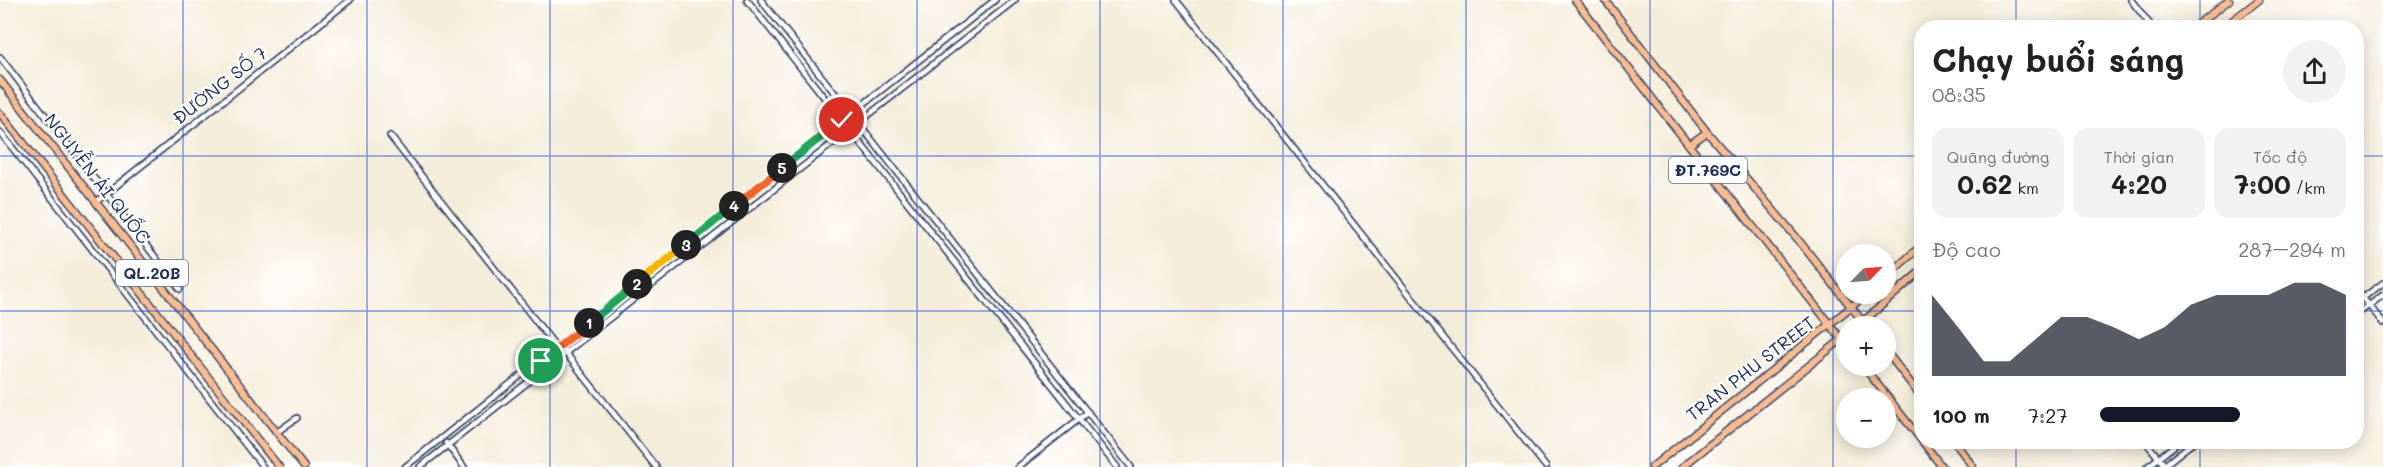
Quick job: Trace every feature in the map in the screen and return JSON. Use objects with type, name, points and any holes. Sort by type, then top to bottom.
[{"type":"main road","name":"ĐT.769C","points":[[1575,0],[1836,330]]},
{"type":"main road","name":"ĐT.769C","points":[[1606,0],[1707,132],[1856,316]]},
{"type":"main road","points":[[2203,20],[2229,0]]},
{"type":"main road","points":[[2233,20],[2259,0]]},
{"type":"main road","name":"NGUYỄN ÁI QUỐC","points":[[0,80],[304,467]]},
{"type":"main road","name":"NGUYỄN ÁI QUỐC","points":[[0,113],[279,467]]},
{"type":"main road","points":[[1689,145],[1707,132]]},
{"type":"main road","points":[[1896,268],[1914,252]]},
{"type":"main road","points":[[1872,316],[1914,277]]},
{"type":"main road","name":"TRAN PHU STREET","points":[[1652,467],[1856,304]]},
{"type":"main road","name":"TRAN PHU STREET","points":[[1682,467],[1836,347]]},
{"type":"main road","points":[[1896,364],[1914,388]]},
{"type":"main road","points":[[1871,376],[1914,431]]},
{"type":"main road","points":[[1928,449],[1942,467]]},
{"type":"main road","points":[[1960,449],[1973,467]]},
{"type":"street","name":"ĐƯỜNG SỐ 7","points":[[96,202],[350,0]]},
{"type":"street","points":[[747,0],[1117,467]]},
{"type":"street","points":[[761,0],[1131,467]]},
{"type":"street","points":[[405,467],[995,0]]},
{"type":"street","points":[[420,467],[1015,0]]},
{"type":"street","points":[[1176,0],[1546,467]]},
{"type":"street","points":[[2131,0],[2147,20]]},
{"type":"street","points":[[976,14],[984,25]]},
{"type":"street","points":[[0,57],[180,289]]},
{"type":"street","points":[[12,128],[1,135],[264,467]]},
{"type":"street","points":[[390,135],[656,467]]},
{"type":"street","points":[[968,278],[976,271]]},
{"type":"street","points":[[2364,297],[2383,283]]},
{"type":"street","points":[[2364,309],[2383,295]]},
{"type":"street","points":[[2364,299],[2383,323]]},
{"type":"street","points":[[1018,467],[1088,412]]},
{"type":"street","points":[[277,432],[297,418]]},
{"type":"street","points":[[442,439],[464,467]]},
{"type":"street","points":[[2152,449],[2164,466],[2185,449]]},
{"type":"street","points":[[2147,467],[2170,449]]},
{"type":"route","points":[[541,361],[842,120]]}]
